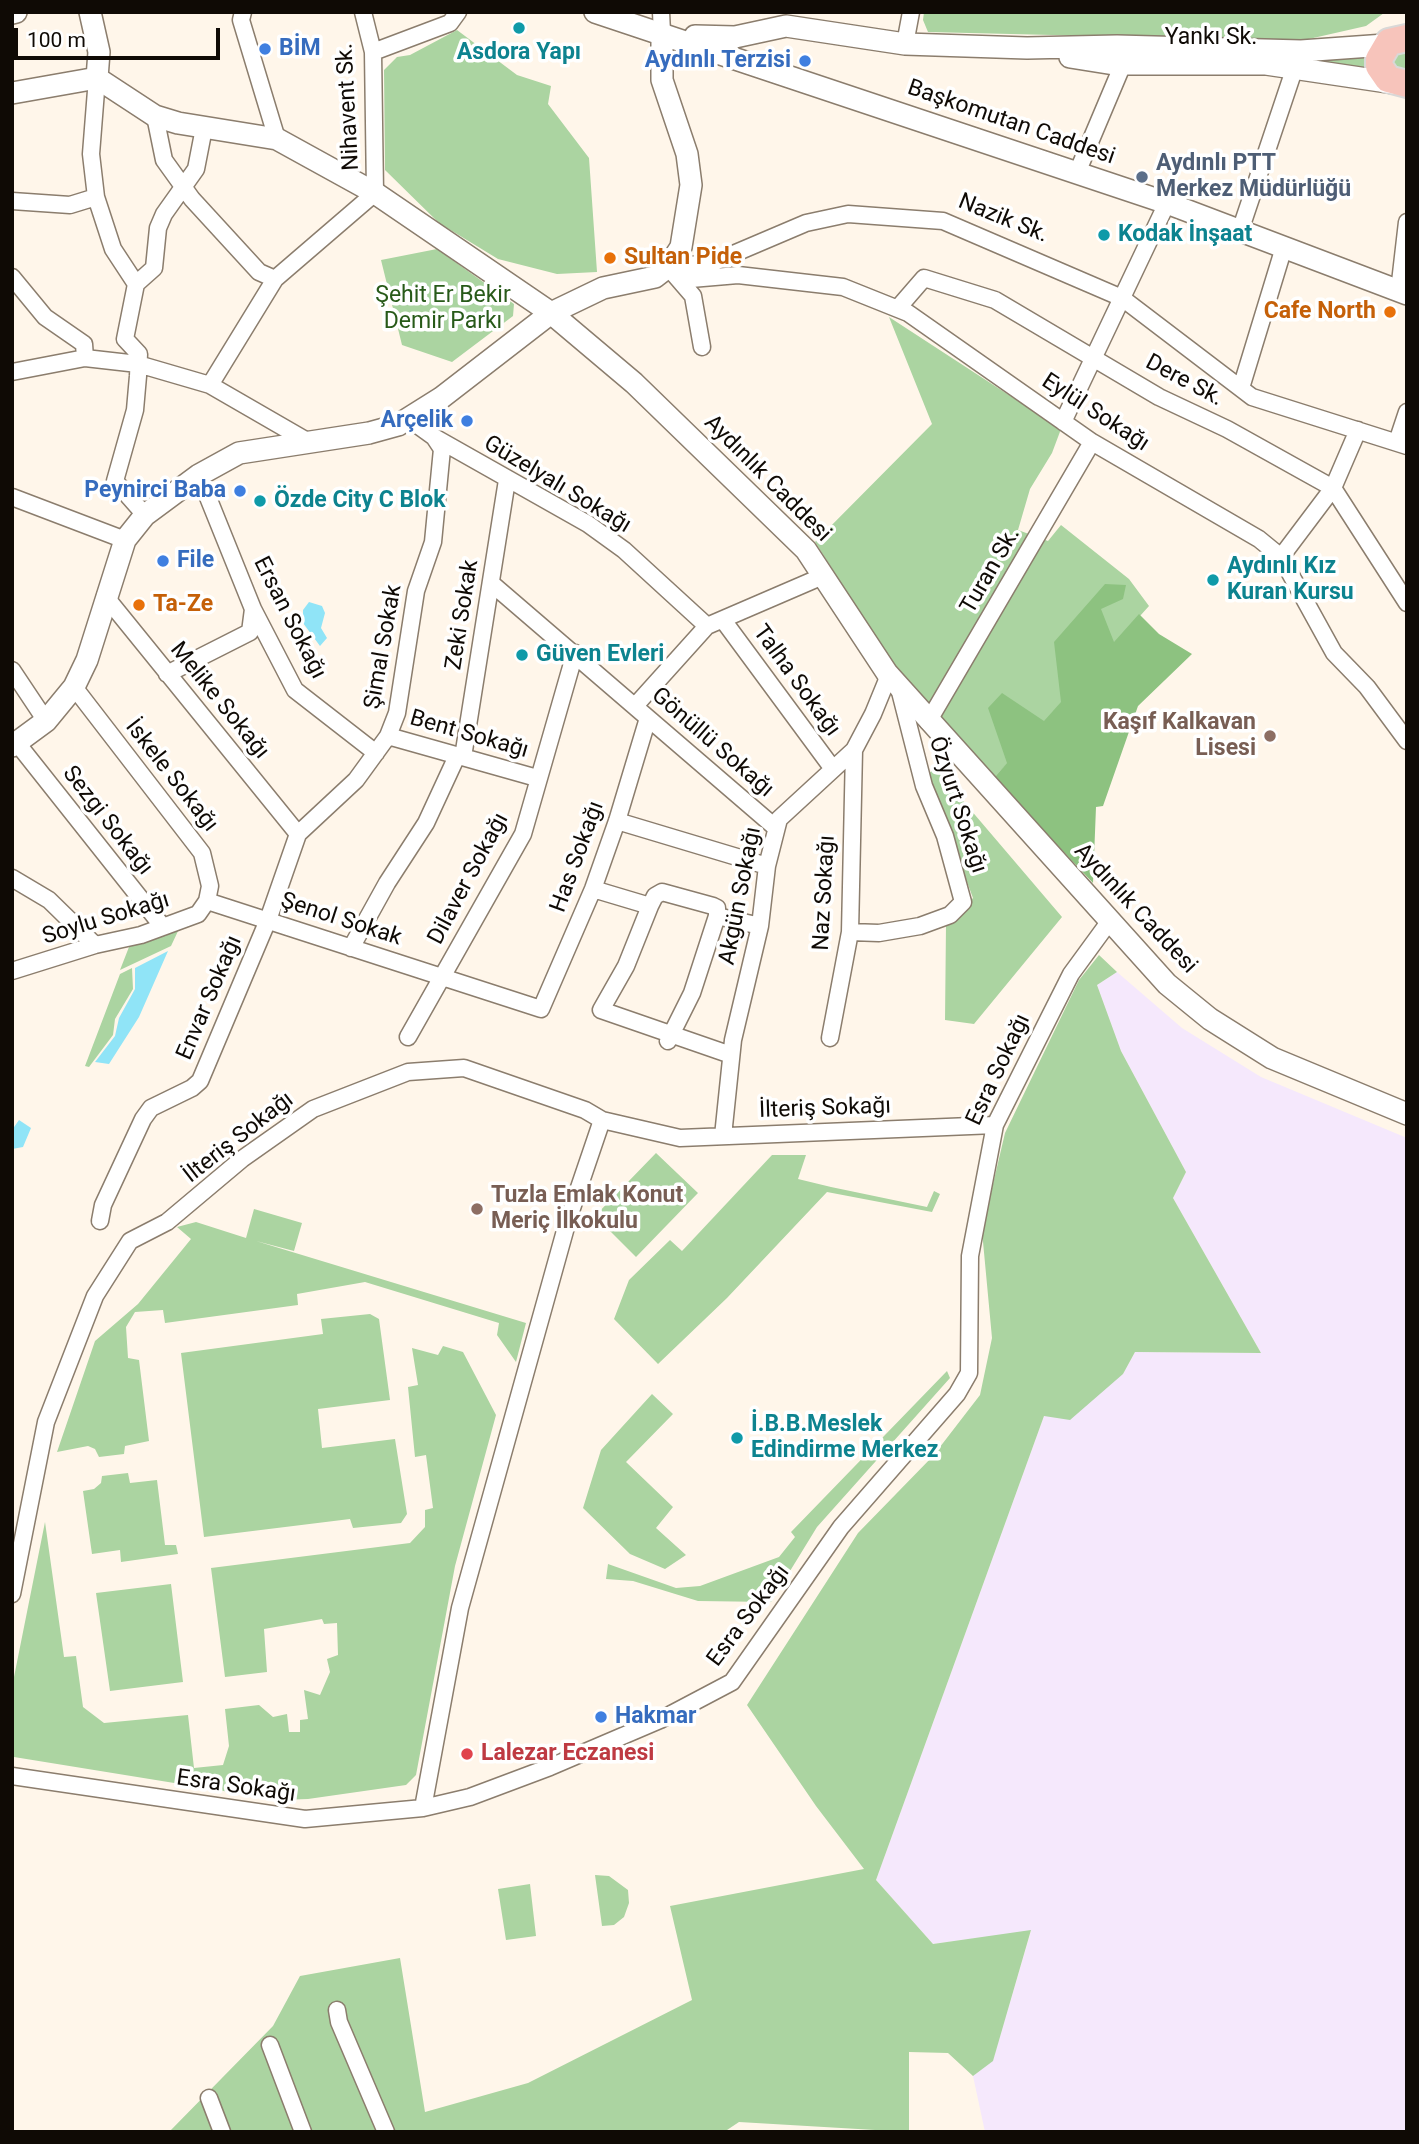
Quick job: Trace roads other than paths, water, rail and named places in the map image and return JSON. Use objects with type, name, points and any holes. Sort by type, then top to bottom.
[{"type":"main road","points":[[1398,36],[1379,59],[1379,66],[1401,83]]},
{"type":"street","points":[[90,12],[99,52],[91,155],[96,197],[113,248],[136,285]]},
{"type":"street","points":[[243,12],[241,20],[277,139]]},
{"type":"street","name":"Nihavent Sk.","points":[[210,385],[275,279],[375,193],[373,52],[363,12]]},
{"type":"street","points":[[373,52],[405,43],[450,23],[458,12]]},
{"type":"street","name":"Başkomutan Caddesi","points":[[595,12],[661,23],[1167,203],[1403,293]]},
{"type":"street","points":[[905,44],[911,12]]},
{"type":"street","points":[[661,23],[662,80],[687,154],[691,185],[681,247],[668,267],[693,296],[702,347]]},
{"type":"street","name":"Yankı Sk.","points":[[661,23],[719,38],[786,26],[905,44],[1027,48],[1301,51],[1398,36]]},
{"type":"street","name":"Yankı Sk.","points":[[1027,48],[1123,64],[1295,67],[1401,83]]},
{"type":"street","points":[[1077,173],[1123,64]]},
{"type":"street","points":[[1240,231],[1295,67]]},
{"type":"street","points":[[12,93],[97,78]]},
{"type":"street","name":"Aydınlık Caddesi","points":[[97,78],[155,116],[204,128],[277,139],[375,193],[551,313],[634,383],[806,550],[893,680],[928,722],[1167,984],[1210,1019],[1272,1058],[1407,1114]]},
{"type":"street","points":[[155,116],[163,160],[226,237],[259,272],[275,279]]},
{"type":"street","points":[[145,514],[115,481],[135,410],[139,354],[125,338],[136,285],[153,268],[158,228],[163,214],[196,169],[204,128]]},
{"type":"street","points":[[12,201],[70,205],[96,197]]},
{"type":"street","points":[[1063,422],[1167,203]]},
{"type":"street","name":"Nazik Sk.","points":[[15,744],[46,721],[74,687],[86,660],[125,540],[145,514],[199,475],[239,453],[307,440],[385,430],[409,419],[551,313],[603,288],[654,276],[668,267],[712,263],[806,223],[848,214],[943,221],[1122,298],[1252,397],[1402,444]]},
{"type":"street","points":[[1403,293],[1407,222]]},
{"type":"street","points":[[1241,388],[1284,247]]},
{"type":"street","name":"Eylül Sokağı","points":[[668,267],[691,279],[738,275],[843,287],[898,308],[1092,442],[1259,539],[1280,557],[1334,653],[1367,687],[1407,741]]},
{"type":"street","points":[[12,277],[45,317],[85,351],[210,385],[307,440]]},
{"type":"street","name":"Dere Sk.","points":[[898,308],[924,278],[995,300],[1095,356],[1158,397],[1227,429],[1333,488],[1407,603]]},
{"type":"street","points":[[12,372],[85,351]]},
{"type":"street","points":[[1402,444],[1407,412]]},
{"type":"street","name":"Güzelyalı Sokağı","points":[[409,419],[434,438],[588,524],[615,543],[707,626]]},
{"type":"street","points":[[1280,557],[1333,488],[1358,430]]},
{"type":"street","name":"Şimal Sokak","points":[[298,834],[356,780],[388,736],[397,713],[416,591],[433,542],[442,449],[434,438]]},
{"type":"street","name":"Turan Sk.","points":[[928,722],[1092,442]]},
{"type":"street","name":"Ersan Sokağı","points":[[199,475],[253,609],[295,690],[376,753]]},
{"type":"street","name":"Zeki Sokak","points":[[351,948],[387,883],[426,823],[460,757],[507,480]]},
{"type":"street","points":[[12,498],[125,540]]},
{"type":"street","points":[[635,706],[707,626],[823,576]]},
{"type":"street","name":"Gönüllü Sokağı","points":[[491,583],[776,828]]},
{"type":"street","name":"Melike Sokağı","points":[[105,596],[298,834]]},
{"type":"street","points":[[167,674],[250,632],[253,609]]},
{"type":"street","name":"Talha Sokağı","points":[[723,620],[832,769]]},
{"type":"street","name":"Dilaver Sokağı","points":[[408,1037],[523,834],[575,653]]},
{"type":"street","points":[[12,670],[46,721]]},
{"type":"street","name":"Akgün Sokağı","points":[[723,1136],[732,1047],[760,926],[767,866],[779,819],[854,750],[893,680]]},
{"type":"street","name":"Özyurt Sokağı","points":[[850,932],[879,933],[920,926],[950,915],[963,902],[945,836],[924,786],[893,680]]},
{"type":"street","name":"İskele Sokağı","points":[[74,687],[202,853],[210,886],[207,901]]},
{"type":"street","name":"Has Sokağı","points":[[541,1009],[593,889],[648,718]]},
{"type":"street","name":"Bent Sokağı","points":[[388,736],[537,778]]},
{"type":"street","name":"Sezgi Sokağı","points":[[15,744],[163,927]]},
{"type":"street","name":"Naz Sokağı","points":[[830,1038],[850,932],[854,750]]},
{"type":"street","points":[[617,821],[767,866]]},
{"type":"street","name":"Envar Sokağı","points":[[100,1221],[103,1205],[143,1119],[151,1108],[192,1088],[200,1081],[268,920],[298,834]]},
{"type":"street","points":[[12,878],[49,900],[95,945]]},
{"type":"street","points":[[593,889],[650,906]]},
{"type":"street","points":[[670,1038],[692,993],[717,908],[662,892],[654,896],[626,966],[601,1010],[670,1038],[732,1047]]},
{"type":"street","name":"Şenol Sokak","points":[[207,901],[541,1009]]},
{"type":"street","name":"Soylu Sokağı","points":[[12,971],[163,927],[198,914],[207,901]]},
{"type":"street","points":[[716,916],[760,926]]},
{"type":"street","name":"Esra Sokağı","points":[[12,1776],[305,1819],[423,1808],[470,1797],[550,1767],[660,1720],[732,1682],[841,1527],[957,1394],[969,1373],[970,1256],[995,1125],[1071,974],[1109,922]]},
{"type":"street","name":"İlteriş Sokağı","points":[[12,1594],[46,1422],[95,1296],[130,1241],[167,1223],[242,1160],[313,1109],[408,1072],[464,1068],[585,1110],[602,1121],[680,1138],[995,1125]]},
{"type":"street","points":[[423,1808],[460,1608],[568,1220],[602,1121]]},
{"type":"street","points":[[337,2010],[339,2022],[386,2132]]},
{"type":"street","points":[[270,2045],[303,2132]]},
{"type":"street","points":[[209,2098],[222,2132]]},
{"type":"water","points":[[309,602],[322,606],[325,613],[321,628],[327,638],[320,646],[303,623],[303,610]]},
{"type":"water","points":[[168,951],[139,1017],[109,1064],[95,1062],[115,1036],[119,1018],[135,989],[135,968]]},
{"type":"water","points":[[19,1120],[31,1128],[23,1147],[12,1149],[12,1130]]},
{"type":"place","name":"Asdora Yapı","points":[[519,28]]},
{"type":"place","name":"BİM","points":[[265,49]]},
{"type":"place","name":"Aydınlı Terzisi","points":[[805,61]]},
{"type":"place","name":"Aydınlı PTT Merkez Müdürlüğü","points":[[1142,177]]},
{"type":"place","name":"Kodak İnşaat","points":[[1104,235]]},
{"type":"place","name":"Sultan Pide","points":[[610,258]]},
{"type":"place","name":"Cafe North","points":[[1390,312]]},
{"type":"place","name":"Arçelik","points":[[467,421]]},
{"type":"place","name":"Peynirci Baba","points":[[240,491]]},
{"type":"place","name":"Özde City C Blok","points":[[260,501]]},
{"type":"place","name":"File","points":[[163,561]]},
{"type":"place","name":"Aydınlı Kız Kuran Kursu","points":[[1213,580]]},
{"type":"place","name":"Ta-Ze","points":[[139,605]]},
{"type":"place","name":"Güven Evleri","points":[[522,655]]},
{"type":"place","name":"Kaşıf Kalkavan Lisesi","points":[[1270,736]]},
{"type":"place","name":"Tuzla Emlak Konut Meriç İlkokulu","points":[[477,1209]]},
{"type":"place","name":"İ.B.B.Meslek Edindirme Merkez","points":[[737,1438]]},
{"type":"place","name":"Hakmar","points":[[601,1717]]},
{"type":"place","name":"Lalezar Eczanesi","points":[[467,1754]]},
{"type":"park label","name":"Şehit Er Bekir Demir Parkı","points":[[443,309]]}]
